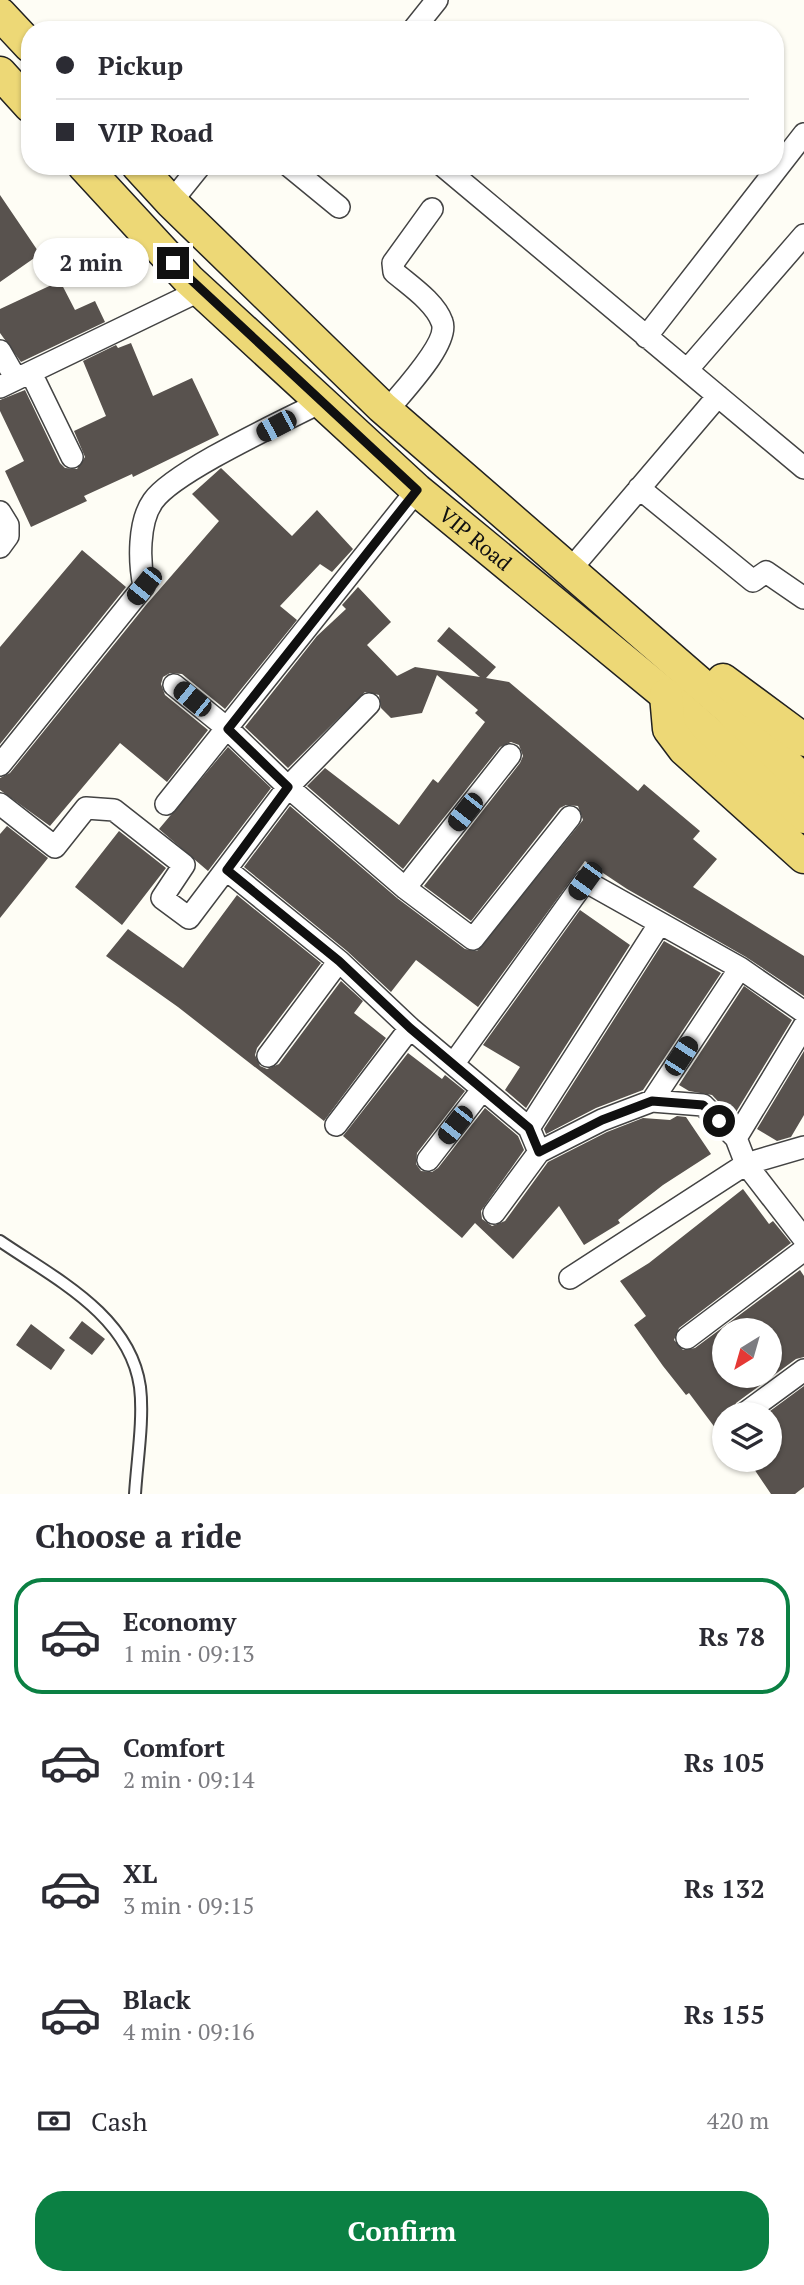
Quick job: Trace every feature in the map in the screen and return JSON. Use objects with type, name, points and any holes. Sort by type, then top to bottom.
[{"type":"main road","points":[[0,13],[21,36]]},
{"type":"main road","name":"VIP Road","points":[[92,175],[201,290],[417,490],[666,695],[804,817]]},
{"type":"main road","name":"VIP Road","points":[[146,175],[387,411],[727,707],[804,780]]},
{"type":"main road","points":[[660,649],[702,665],[804,740]]},
{"type":"main road","points":[[666,695],[670,729],[684,749],[804,857]]},
{"type":"street","points":[[420,21],[437,0]]},
{"type":"street","points":[[784,160],[804,134]]},
{"type":"street","points":[[171,202],[193,175]]},
{"type":"street","points":[[300,175],[339,207]]},
{"type":"street","points":[[454,175],[804,468]]},
{"type":"street","points":[[646,337],[772,175]]},
{"type":"street","points":[[387,411],[443,340],[443,323],[434,309],[394,272],[393,263],[432,209]]},
{"type":"street","points":[[687,370],[804,235]]},
{"type":"street","points":[[16,379],[201,290]]},
{"type":"street","points":[[0,351],[16,379],[72,457]]},
{"type":"street","points":[[570,570],[718,396]]},
{"type":"street","points":[[0,765],[144,586],[139,563],[146,519],[152,502],[186,474],[321,401]]},
{"type":"street","points":[[639,488],[753,581],[766,572],[804,598]]},
{"type":"street","points":[[166,804],[417,490]]},
{"type":"street","points":[[0,512],[8,525],[8,536],[0,547]]},
{"type":"street","points":[[174,685],[228,729],[288,787],[405,888],[473,939],[570,817]]},
{"type":"street","points":[[0,804],[55,847],[86,808],[114,810],[184,865],[162,898],[189,918],[288,787],[369,704]]},
{"type":"street","points":[[405,888],[510,755]]},
{"type":"street","points":[[227,870],[339,961],[410,1028],[529,1128],[539,1152]]},
{"type":"street","points":[[453,1063],[585,881],[740,968],[804,1012]]},
{"type":"street","points":[[529,1128],[660,923]]},
{"type":"street","points":[[268,1056],[339,961]]},
{"type":"street","points":[[652,1101],[740,968]]},
{"type":"street","points":[[736,1138],[804,1026]]},
{"type":"street","points":[[336,1125],[410,1028]]},
{"type":"street","points":[[428,1160],[482,1090]]},
{"type":"street","points":[[494,1213],[539,1152],[602,1120],[652,1101],[703,1105],[736,1138],[746,1164],[804,1239]]},
{"type":"street","points":[[570,1278],[746,1164],[804,1147]]},
{"type":"street","points":[[687,1338],[804,1250]]},
{"type":"street","points":[[760,1402],[804,1370]]},
{"type":"lane","points":[[0,1241],[90,1303],[122,1339],[133,1359],[140,1388],[135,1494]]},
{"type":"building","points":[[0,195],[40,254],[0,282]]},
{"type":"building","points":[[60,281],[75,310],[95,301],[105,322],[21,362],[0,333],[0,309]]},
{"type":"building","points":[[131,343],[153,396],[192,378],[219,435],[133,477],[132,474],[84,496],[87,501],[31,527],[5,471],[24,461],[0,411],[0,400],[25,390],[60,463],[65,468],[77,469],[85,457],[74,431],[106,416],[83,361],[116,345],[118,348]]},
{"type":"building","points":[[221,468],[292,536],[317,510],[353,549],[332,572],[320,564],[280,606],[297,620],[225,709],[182,674],[170,673],[163,677],[161,684],[165,695],[208,730],[167,782],[120,743],[50,826],[0,790],[0,778],[10,773],[146,605],[219,521],[192,494]]},
{"type":"building","points":[[82,550],[126,587],[0,744],[0,647]]},
{"type":"building","points":[[358,587],[391,622],[367,645],[397,676],[415,667],[480,677],[437,641],[449,627],[496,667],[486,678],[509,682],[638,791],[644,784],[700,831],[693,839],[717,859],[693,887],[804,956],[804,996],[746,957],[627,889],[585,861],[478,1007],[416,960],[391,992],[347,951],[244,867],[290,806],[397,898],[465,949],[477,951],[583,820],[578,806],[566,805],[560,808],[471,921],[424,886],[520,763],[523,756],[519,745],[511,742],[500,747],[403,869],[307,786],[325,768],[399,825],[433,779],[438,783],[485,722],[475,713],[478,710],[437,675],[422,713],[391,718],[381,708],[379,695],[365,692],[288,768],[245,727],[317,636],[346,609],[342,605]]},
{"type":"building","points":[[228,747],[271,788],[208,871],[159,829]]},
{"type":"building","points":[[7,826],[48,858],[0,918],[0,834]]},
{"type":"building","points":[[119,831],[166,868],[122,925],[75,887]]},
{"type":"building","points":[[237,895],[321,963],[257,1048],[255,1055],[260,1066],[267,1069],[279,1064],[341,981],[363,1001],[354,1013],[386,1038],[324,1121],[178,1007],[106,956],[128,929],[183,968]]},
{"type":"building","points":[[580,910],[630,945],[526,1108],[505,1090],[520,1067],[483,1045]]},
{"type":"building","points":[[664,941],[721,973],[643,1090],[596,1108],[546,1134],[544,1129]]},
{"type":"building","points":[[744,986],[792,1020],[733,1117],[712,1095],[689,1091],[679,1085]]},
{"type":"building","points":[[804,1051],[804,1115],[791,1137],[777,1141],[757,1129]]},
{"type":"building","points":[[408,1053],[442,1079],[445,1075],[465,1091],[417,1153],[416,1164],[421,1171],[432,1172],[438,1168],[485,1108],[518,1136],[524,1150],[481,1211],[482,1219],[492,1226],[505,1221],[548,1162],[607,1132],[643,1118],[670,1120],[677,1116],[686,1117],[711,1154],[663,1185],[618,1220],[620,1223],[584,1245],[559,1206],[513,1259],[475,1223],[462,1238],[343,1136]]},
{"type":"building","points":[[743,1189],[769,1224],[773,1221],[791,1243],[679,1328],[674,1340],[683,1350],[695,1348],[712,1335],[712,1388],[756,1388],[737,1402],[712,1402],[712,1424],[689,1393],[686,1395],[663,1366],[634,1325],[646,1316],[620,1281],[649,1263]]},
{"type":"building","points":[[800,1270],[804,1276],[804,1357],[796,1359],[782,1369],[782,1318],[735,1318]]},
{"type":"building","points":[[82,1321],[105,1339],[92,1355],[69,1338]]},
{"type":"building","points":[[31,1324],[65,1350],[51,1370],[16,1345]]},
{"type":"building","points":[[804,1386],[804,1487],[795,1494],[771,1494],[756,1472],[782,1472],[782,1402]]},
{"type":"route","points":[[173,263],[417,490],[228,729],[288,787],[227,870],[339,961],[410,1028],[529,1128],[539,1152],[602,1120],[652,1101],[703,1105],[719,1121]]}]
